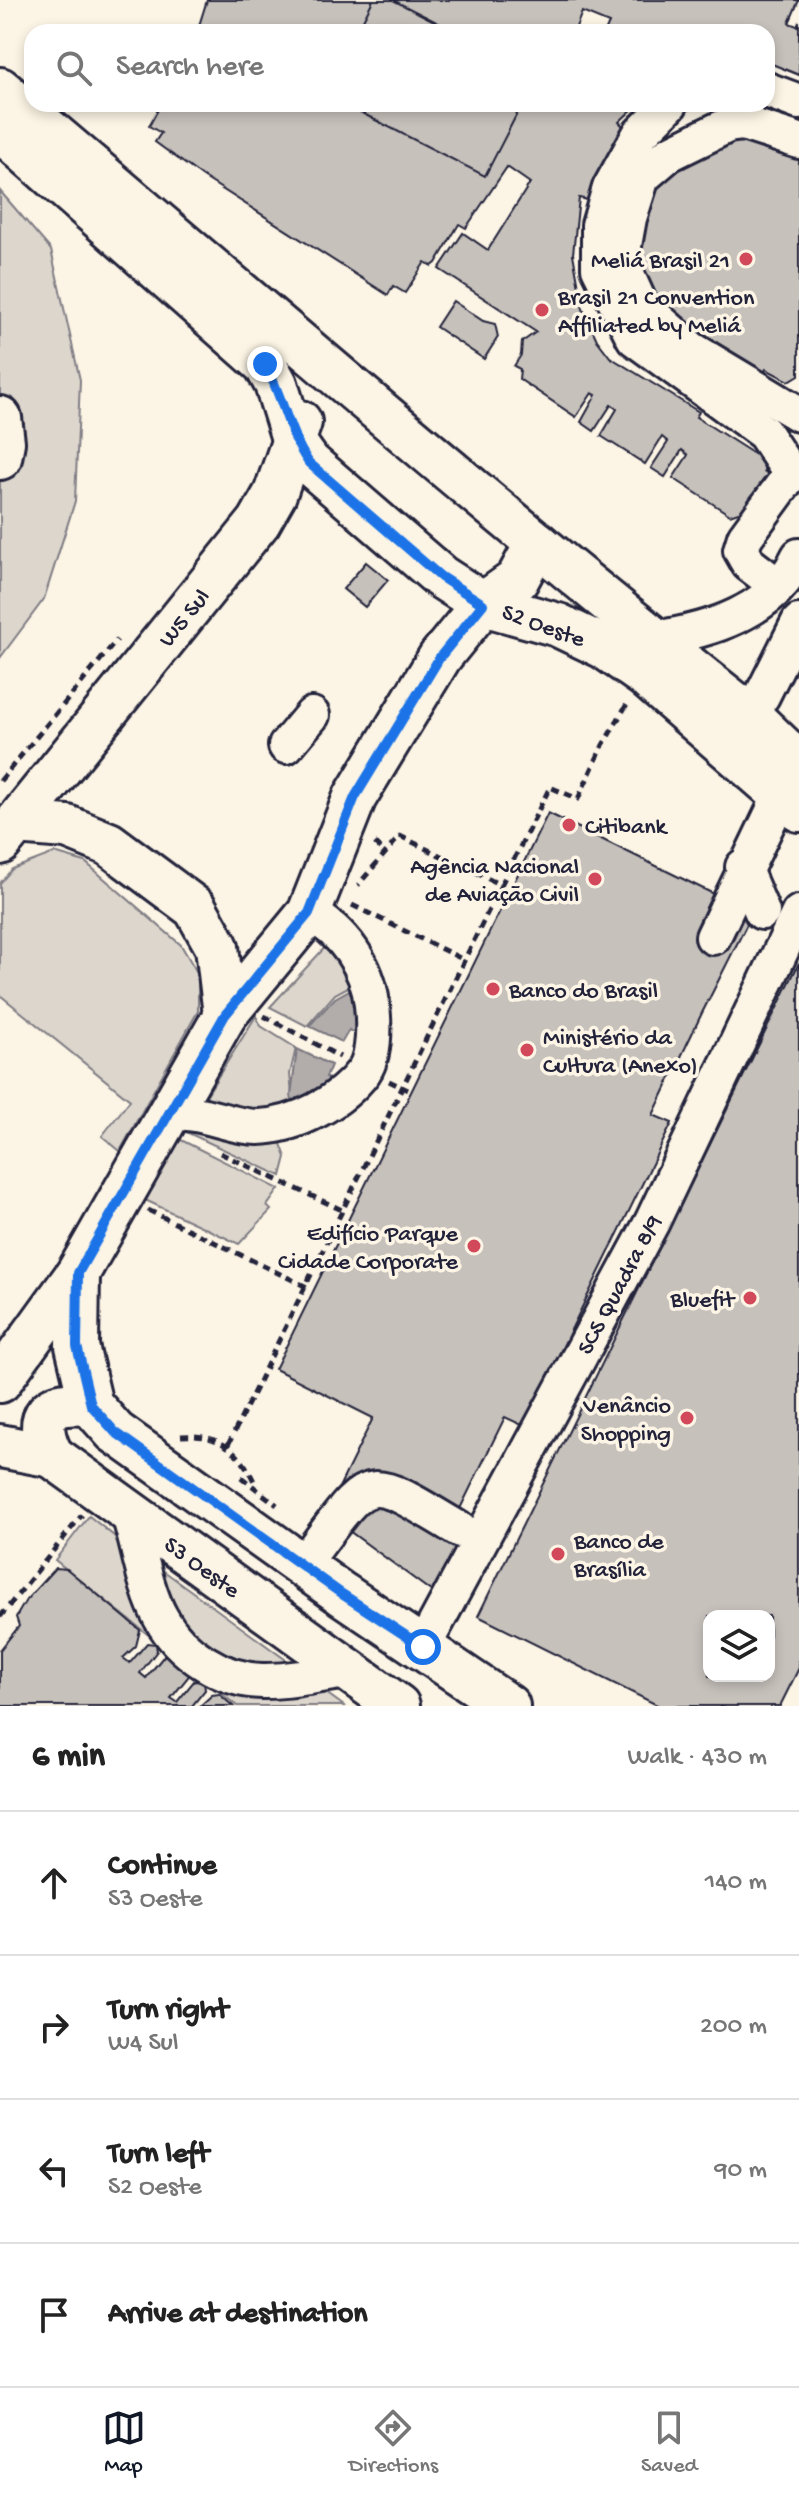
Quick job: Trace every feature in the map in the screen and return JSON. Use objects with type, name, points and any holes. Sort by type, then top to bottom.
[{"type":"main road","name":"S2 Oeste","points":[[0,89],[24,109]]},
{"type":"main road","name":"S2 Oeste","points":[[27,112],[219,273],[345,385],[537,543],[654,670],[793,790]]},
{"type":"main road","name":"S2 Oeste","points":[[0,130],[265,364],[276,384],[294,442],[329,482],[441,577],[483,604],[558,625],[747,713],[793,790]]},
{"type":"main road","name":"W5 Sul","points":[[8,833],[259,522],[275,494],[306,409],[326,392],[345,385]]},
{"type":"main road","points":[[0,418],[3,442],[0,458]]},
{"type":"main road","points":[[0,1381],[78,1273],[168,1114],[239,1013],[326,907],[355,797],[440,657],[483,604],[517,580],[537,543]]},
{"type":"main road","points":[[654,670],[722,719],[737,719],[747,713]]},
{"type":"main road","points":[[8,833],[67,827],[109,844],[195,908],[217,947],[239,1013]]},
{"type":"main road","points":[[78,1273],[77,1346],[91,1405],[115,1432],[508,1706]]},
{"type":"main road","points":[[52,1456],[42,1436],[43,1420],[53,1406],[68,1402],[91,1405]]},
{"type":"main road","name":"S3 Oeste","points":[[0,1446],[52,1456],[109,1508],[348,1671],[391,1704]]},
{"type":"street","points":[[775,93],[799,102]]},
{"type":"street","points":[[662,112],[640,134],[610,188],[599,225],[599,268],[634,338],[764,433],[795,476],[745,537],[741,550],[749,564],[778,586]]},
{"type":"street","points":[[799,141],[743,123],[728,125],[669,154],[642,177],[629,218],[621,262],[640,304],[691,349],[799,414]]},
{"type":"street","points":[[654,670],[683,635],[750,611],[778,586],[799,556]]},
{"type":"street","points":[[747,713],[762,696],[799,622]]},
{"type":"street","points":[[286,746],[312,715]]},
{"type":"street","points":[[713,937],[743,867],[793,790]]},
{"type":"street","points":[[743,867],[762,912]]},
{"type":"street","points":[[168,1114],[188,1110],[256,1127],[299,1120],[342,1091],[365,1069],[375,1026],[370,986],[357,958],[325,922],[326,907]]},
{"type":"street","name":"SCS Quadra 8/9","points":[[423,1647],[652,1222],[799,913]]},
{"type":"street","points":[[302,1565],[358,1493],[377,1487],[394,1490],[460,1530]]},
{"type":"street","points":[[109,1508],[159,1616],[174,1638],[198,1658],[224,1674],[261,1681],[348,1671]]},
{"type":"path","points":[[0,781],[126,629]]},
{"type":"path","points":[[501,885],[550,787],[578,799],[603,745],[654,670]]},
{"type":"path","points":[[375,843],[385,853]]},
{"type":"path","points":[[326,907],[462,959]]},
{"type":"path","points":[[239,1013],[408,1090]]},
{"type":"path","points":[[217,1152],[344,1211]]},
{"type":"path","points":[[146,1210],[307,1287]]},
{"type":"path","points":[[181,1436],[208,1437],[228,1445],[248,1467],[257,1488]]},
{"type":"path","points":[[0,1617],[109,1508]]},
{"type":"shaded area","points":[[0,191],[51,250],[80,380],[75,501],[44,599],[0,658]]},
{"type":"shaded area","points":[[54,853],[85,862],[181,945],[198,974],[198,1011],[120,1151],[102,1136],[130,1100],[0,995],[0,883],[12,869]]},
{"type":"shaded area","points":[[328,944],[359,981],[335,994],[307,1026],[270,1007]]},
{"type":"shaded area","points":[[360,984],[364,1039],[349,1030],[342,1042],[309,1026],[335,998]]},
{"type":"shaded area","points":[[256,1016],[261,1026],[296,1048],[290,1074],[294,1115],[232,1114],[206,1096]]},
{"type":"shaded area","points":[[297,1049],[331,1065],[326,1077],[342,1086],[295,1115],[291,1095]]},
{"type":"shaded area","points":[[187,1127],[278,1136],[286,1157],[281,1176],[184,1131]]},
{"type":"shaded area","points":[[179,1139],[279,1189],[267,1206],[271,1210],[239,1244],[143,1199]]},
{"type":"shaded area","points":[[89,1516],[124,1544],[172,1649],[311,1682],[344,1706],[237,1706],[55,1560]]},
{"type":"shaded area","points":[[146,1558],[304,1673],[201,1656]]},
{"type":"building","points":[[207,0],[799,0],[789,23],[797,26],[799,21],[799,75],[775,65],[775,24],[609,24],[582,12],[577,24],[200,24]]},
{"type":"building","points":[[373,0],[393,0],[440,24],[361,24]]},
{"type":"building","name":"Brasil 21 Convention Affiliated by Meliá","points":[[157,112],[630,112],[619,122],[632,135],[597,202],[579,198],[573,254],[583,309],[597,340],[610,357],[699,412],[696,417],[765,461],[764,471],[769,475],[743,515],[738,512],[730,515],[673,478],[688,455],[682,450],[665,477],[651,468],[668,442],[662,437],[645,464],[601,436],[617,409],[611,405],[594,431],[581,422],[596,395],[592,393],[576,417],[519,379],[520,369],[514,366],[521,355],[522,342],[536,332],[439,269],[463,233],[488,250],[530,183],[507,167],[466,228],[459,224],[436,263],[432,266],[425,262],[405,293],[393,286],[388,295],[203,177],[155,142],[161,133],[149,126]]},
{"type":"building","points":[[360,112],[518,112],[485,176]]},
{"type":"building","points":[[743,112],[799,117],[799,375],[789,381],[766,369],[746,406],[620,266],[684,128],[710,116]]},
{"type":"building","points":[[453,301],[483,321],[495,324],[498,337],[484,359],[436,327]]},
{"type":"building","points":[[366,562],[388,580],[365,607],[343,589]]},
{"type":"building","name":"Edifício Parque Cidade Corporate","points":[[548,813],[771,922],[750,918],[702,1013],[653,1115],[672,1123],[524,1426],[505,1417],[452,1525],[471,1534],[439,1597],[326,1514],[373,1418],[275,1369]]},
{"type":"building","name":"Venâncio Shopping","points":[[799,963],[799,1668],[780,1706],[659,1706],[478,1616]]},
{"type":"building","points":[[55,1568],[67,1569],[140,1630],[136,1646],[123,1658],[130,1663],[147,1643],[156,1644],[157,1651],[140,1673],[146,1678],[167,1652],[192,1672],[171,1698],[177,1702],[194,1681],[204,1682],[205,1690],[192,1706],[0,1706],[0,1650],[19,1626],[16,1617],[26,1600]]},
{"type":"building","points":[[219,1694],[233,1706],[200,1706],[212,1695]]},
{"type":"place","name":"Meliá Brasil 21","points":[[746,259]]},
{"type":"place","name":"Brasil 21 Convention Affiliated by Meliá","points":[[542,310]]},
{"type":"place","name":"Citibank","points":[[569,825]]},
{"type":"place","name":"Agência Nacional de Aviação Civil","points":[[595,879]]},
{"type":"place","name":"Banco do Brasil","points":[[493,989]]},
{"type":"place","name":"Ministério da Cultura (Anexo)","points":[[527,1050]]},
{"type":"place","name":"Edifício Parque Cidade Corporate","points":[[474,1246]]},
{"type":"place","name":"Bluefit","points":[[750,1298]]},
{"type":"place","name":"Venâncio Shopping","points":[[687,1418]]},
{"type":"place","name":"Banco de Brasília","points":[[558,1554]]},
{"type":"route","points":[[265,364],[276,384],[294,442],[309,463],[441,577],[483,604],[440,657],[355,797],[309,913],[225,1015],[78,1273],[77,1346],[91,1405],[115,1432],[342,1594],[423,1647]]}]
